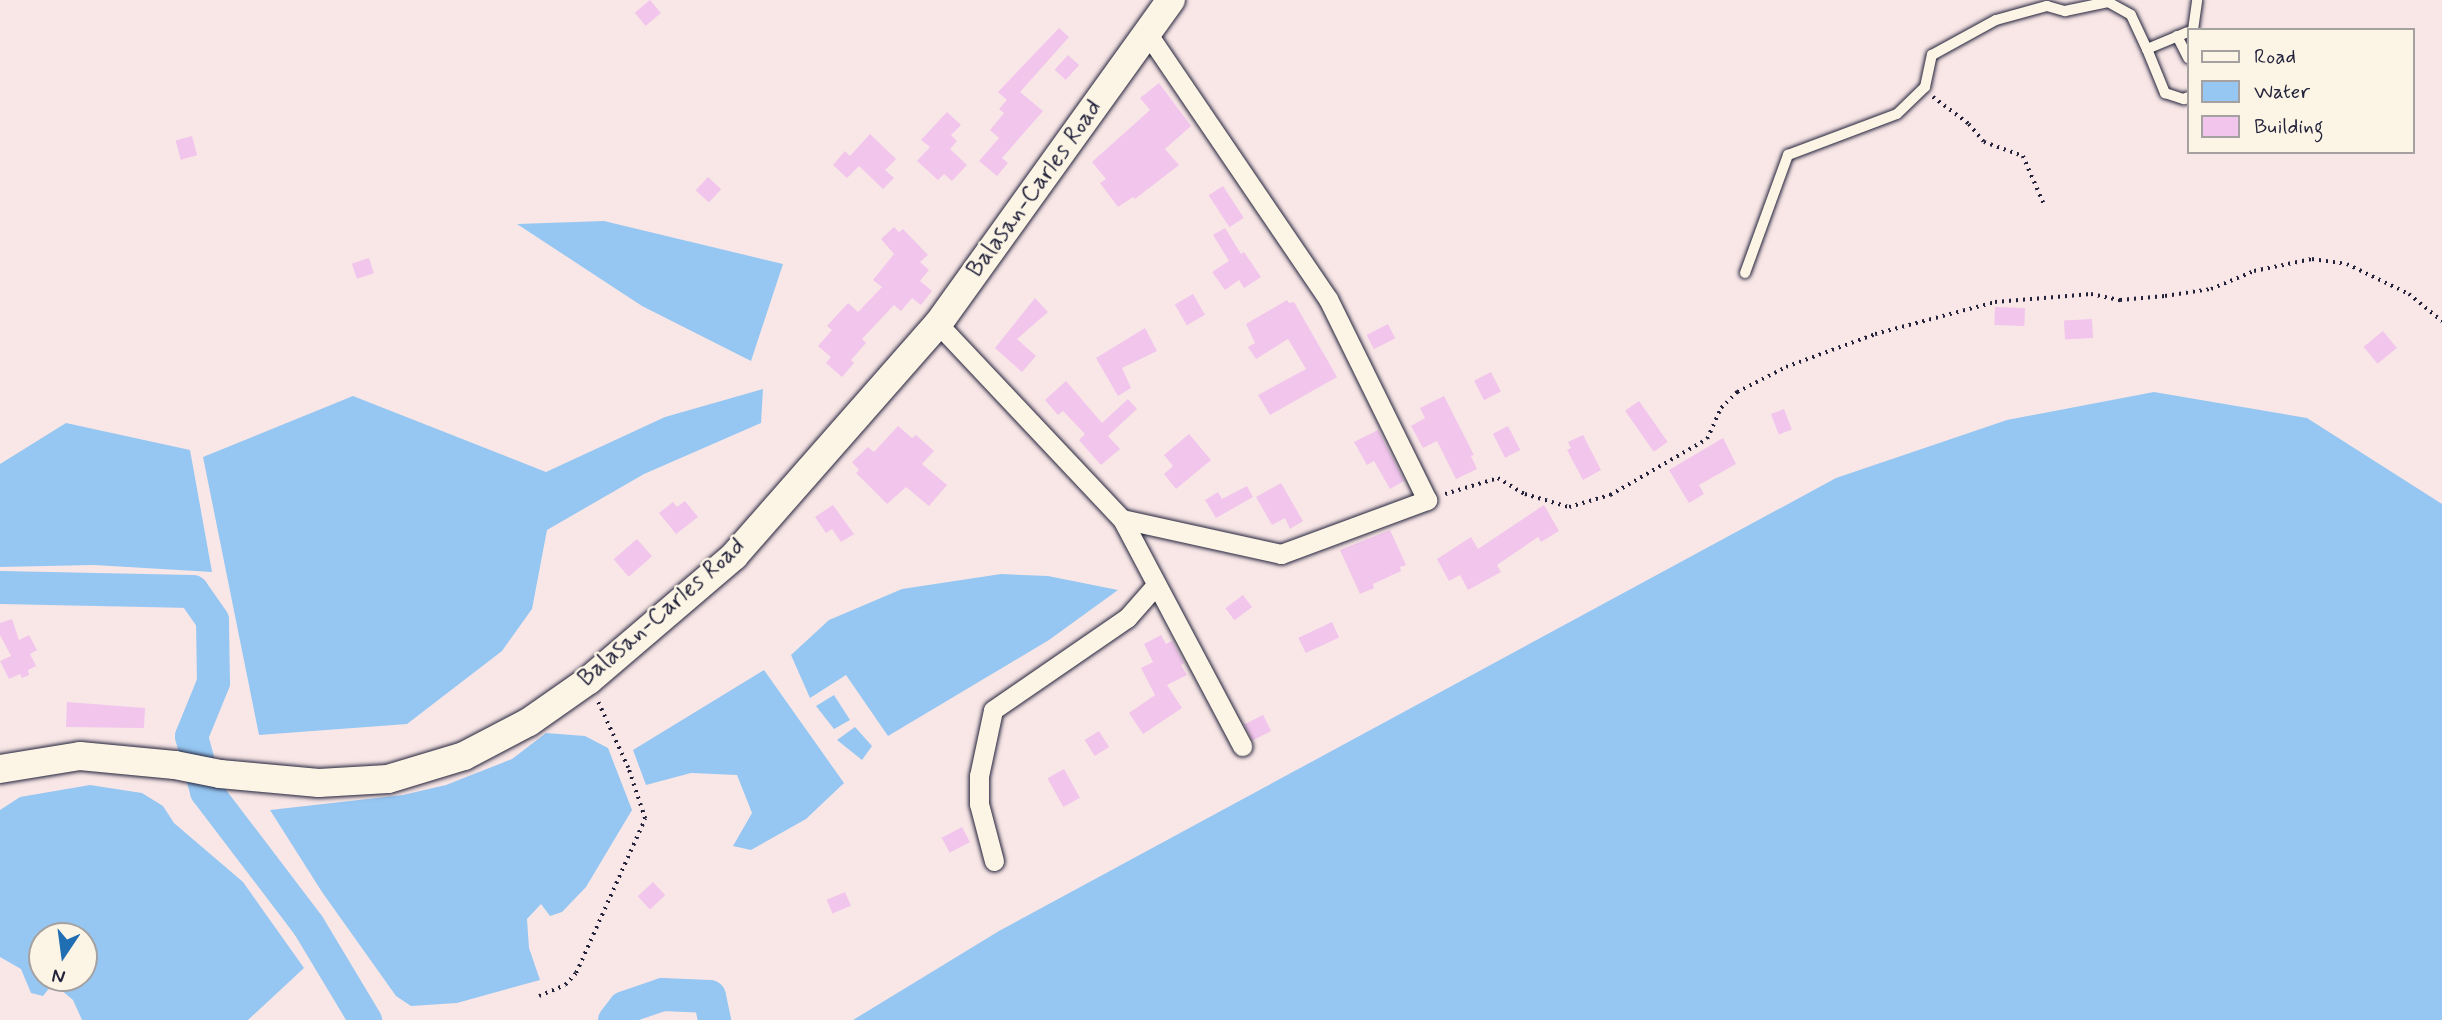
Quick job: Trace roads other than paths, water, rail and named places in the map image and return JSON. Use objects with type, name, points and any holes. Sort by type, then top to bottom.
[{"type":"main road","name":"Balasan-Carles Road","points":[[0,769],[80,756],[175,765],[220,774],[318,783],[388,779],[464,756],[529,722],[589,680],[734,556],[938,324],[1171,0]]},
{"type":"street","points":[[1122,519],[1281,554],[1427,500],[1328,299],[1147,33]]},
{"type":"street","points":[[938,324],[1122,519],[1242,746]]},
{"type":"street","points":[[995,861],[979,804],[979,776],[993,710],[1127,618],[1156,585]]},
{"type":"lane","points":[[2191,28],[2197,0]]},
{"type":"lane","points":[[1745,273],[1788,155],[1897,114],[1926,87],[1932,55],[1996,20],[2047,6],[2065,12],[2108,2],[2131,15],[2165,93],[2186,98]]},
{"type":"lane","points":[[2147,49],[2186,33]]},
{"type":"lane","points":[[2177,36],[2186,54]]},
{"type":"water","points":[[604,221],[783,264],[751,361],[642,306],[517,224]]},
{"type":"water","points":[[763,389],[761,423],[644,474],[547,530],[532,609],[502,651],[407,724],[259,735],[203,457],[353,396],[546,472],[665,417]]},
{"type":"water","points":[[2154,392],[2307,418],[2442,504],[2442,1020],[853,1020],[999,931],[1836,478],[2007,420]]},
{"type":"water","points":[[66,423],[190,450],[212,572],[94,565],[0,567],[0,464]]},
{"type":"water","points":[[1001,574],[1048,576],[1118,590],[1049,640],[888,736],[846,675],[810,698],[791,655],[829,620],[902,589]]},
{"type":"water","points":[[764,670],[844,783],[806,819],[751,850],[733,846],[752,813],[737,775],[691,773],[646,785],[633,750]]},
{"type":"water","points":[[834,695],[850,720],[834,729],[816,706]]},
{"type":"water","points":[[855,727],[872,746],[862,760],[837,740]]},
{"type":"water","points":[[546,733],[585,736],[608,748],[632,810],[586,887],[562,912],[550,916],[541,904],[527,919],[529,948],[540,980],[457,1003],[411,1006],[396,996],[322,892],[270,810],[403,795],[446,785],[512,759]]},
{"type":"water","points":[[90,785],[142,793],[163,806],[174,823],[243,882],[304,968],[248,1020],[82,1020],[73,1000],[64,992],[98,992],[98,922],[28,922],[28,986],[21,969],[0,957],[0,810],[20,797]]},
{"type":"water","points":[[31,992],[46,992],[43,996]]},
{"type":"waterway","points":[[0,587],[192,591],[212,620],[213,682],[191,736],[206,791],[308,925],[365,1020]]},
{"type":"waterway","points":[[614,1020],[624,1007],[662,994],[709,996],[714,1020]]}]
